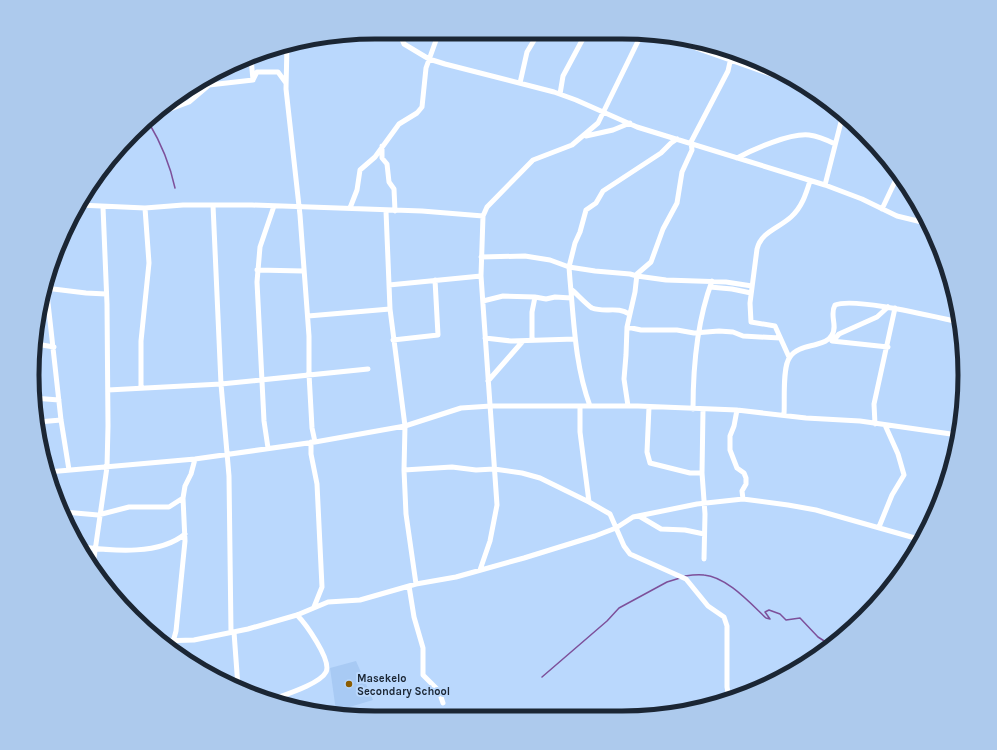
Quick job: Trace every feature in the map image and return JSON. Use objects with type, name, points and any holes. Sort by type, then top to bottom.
[{"type":"street","points":[[402,39],[404,44],[429,59],[560,94],[630,123],[691,144],[825,185],[882,208],[897,216],[921,222]]},
{"type":"street","points":[[350,208],[357,190],[359,172],[372,160],[399,124],[417,113],[422,107],[426,70],[436,39]]},
{"type":"street","points":[[520,83],[527,52],[535,39]]},
{"type":"street","points":[[560,94],[563,76],[583,39]]},
{"type":"street","points":[[480,570],[490,542],[496,510],[491,406],[482,301],[481,257],[483,216],[487,207],[532,160],[572,144],[583,137],[598,123],[605,112],[639,40]]},
{"type":"street","points":[[686,45],[774,75]]},
{"type":"street","points":[[287,50],[286,82],[299,208],[310,348],[309,374],[313,442],[311,454],[317,484],[322,588],[314,607]]},
{"type":"street","points":[[628,406],[624,379],[627,327],[637,276],[640,270],[651,262],[663,229],[674,209],[682,172],[692,150],[691,144],[728,71],[731,58]]},
{"type":"street","points":[[251,63],[253,80]]},
{"type":"street","points":[[253,80],[257,72],[276,72],[286,82]]},
{"type":"street","points":[[167,110],[189,102],[209,85],[253,80]]},
{"type":"street","points":[[825,185],[841,120]]},
{"type":"street","points":[[583,137],[613,130],[630,123]]},
{"type":"street","points":[[737,158],[767,145],[804,135],[813,136],[835,144]]},
{"type":"street","points":[[590,406],[583,385],[575,339],[571,298],[569,267],[575,243],[580,232],[586,210],[595,204],[603,191],[661,154],[677,139]]},
{"type":"street","points":[[382,146],[382,158],[387,164],[389,182],[394,189],[395,211]]},
{"type":"street","points":[[882,208],[896,180]]},
{"type":"street","points":[[784,414],[786,373],[789,357],[777,328],[774,326],[751,322],[749,315],[751,293],[759,241],[791,216],[797,209],[803,201],[810,181]]},
{"type":"street","points":[[85,205],[145,208],[183,205],[213,205],[350,208],[386,211],[463,213],[483,216]]},
{"type":"street","points":[[213,205],[221,384],[227,454],[232,632],[237,681]]},
{"type":"street","points":[[268,448],[257,305],[260,247],[274,206]]},
{"type":"street","points":[[93,558],[98,515],[107,467],[108,390],[103,207]]},
{"type":"street","points":[[141,388],[141,341],[149,263],[145,208]]},
{"type":"street","points":[[386,211],[390,308],[405,426],[404,470],[407,524],[416,584]]},
{"type":"street","points":[[481,257],[525,256],[550,260],[569,267],[603,272],[684,281],[712,281],[752,286]]},
{"type":"street","points":[[258,270],[303,271]]},
{"type":"street","points":[[389,285],[481,276]]},
{"type":"street","points":[[393,340],[438,335],[435,280]]},
{"type":"street","points":[[693,409],[693,386],[699,331],[712,281]]},
{"type":"street","points":[[710,287],[751,293]]},
{"type":"street","points":[[50,288],[106,294]]},
{"type":"street","points":[[571,289],[592,308],[624,311],[629,314]]},
{"type":"street","points":[[482,301],[493,300],[500,296],[535,297],[544,299],[556,297],[571,298]]},
{"type":"street","points":[[532,340],[531,318],[535,297]]},
{"type":"street","points":[[47,299],[61,420],[69,470]]},
{"type":"street","points":[[825,342],[833,333],[832,312],[835,305],[845,303],[895,308],[954,321]]},
{"type":"street","points":[[833,341],[839,334],[871,321],[888,307]]},
{"type":"street","points":[[308,316],[390,308]]},
{"type":"street","points":[[875,424],[874,404],[888,347],[895,308]]},
{"type":"street","points":[[627,327],[641,330],[729,332],[743,336],[780,338]]},
{"type":"street","points":[[485,338],[500,341],[575,339]]},
{"type":"street","points":[[488,381],[523,341]]},
{"type":"street","points":[[789,357],[800,349],[833,341],[888,347]]},
{"type":"street","points":[[41,345],[54,347]]},
{"type":"street","points":[[108,390],[221,384],[368,369]]},
{"type":"street","points":[[40,399],[59,400]]},
{"type":"street","points":[[53,472],[195,459],[313,442],[405,426],[461,408],[491,406],[628,406],[703,410],[737,410],[884,425],[953,434]]},
{"type":"street","points":[[580,406],[580,432],[589,502]]},
{"type":"street","points":[[649,407],[648,452],[650,462],[690,473],[702,473]]},
{"type":"street","points":[[703,410],[702,473],[704,503],[704,559]]},
{"type":"street","points":[[737,410],[734,426],[730,436],[730,450],[737,468],[744,473],[746,478],[746,484],[742,491],[743,499]]},
{"type":"street","points":[[42,422],[61,420]]},
{"type":"street","points":[[879,527],[892,495],[904,475],[898,454],[884,425]]},
{"type":"street","points":[[173,642],[176,631],[185,534],[183,498],[185,486],[191,474],[195,459]]},
{"type":"street","points":[[404,470],[452,467],[476,470],[494,469],[534,476],[608,512],[630,554],[686,580],[708,606],[724,617],[727,626],[728,694]]},
{"type":"street","points":[[69,512],[98,515],[129,507],[169,506],[183,498]]},
{"type":"street","points":[[170,642],[194,640],[232,632],[297,615],[314,607],[334,601],[364,599],[416,584],[480,570],[560,547],[616,528],[630,518],[704,503],[743,499],[816,510],[916,538]]},
{"type":"street","points":[[639,516],[661,529],[685,530],[704,534]]},
{"type":"street","points":[[87,547],[125,550],[158,546],[176,541],[185,534]]},
{"type":"street","points":[[409,586],[414,617],[423,648],[423,674],[439,691],[443,703]]},
{"type":"street","points":[[279,697],[304,688],[324,674],[327,670],[314,636],[297,615]]},
{"type":"shaded area","name":"Masekelo Secondary School","points":[[356,661],[373,700],[343,709],[336,708],[330,668]]},
{"type":"waterway","points":[[150,125],[165,154],[175,188]]},
{"type":"waterway","points":[[685,576],[702,575],[721,580],[738,592],[766,618],[770,619],[765,612],[769,610],[780,614],[786,620],[800,618],[818,637],[826,642]]},
{"type":"waterway","points":[[542,677],[607,621],[619,608],[667,582],[680,578]]},
{"type":"place","name":"Masekelo Secondary School","points":[[349,684]]}]
